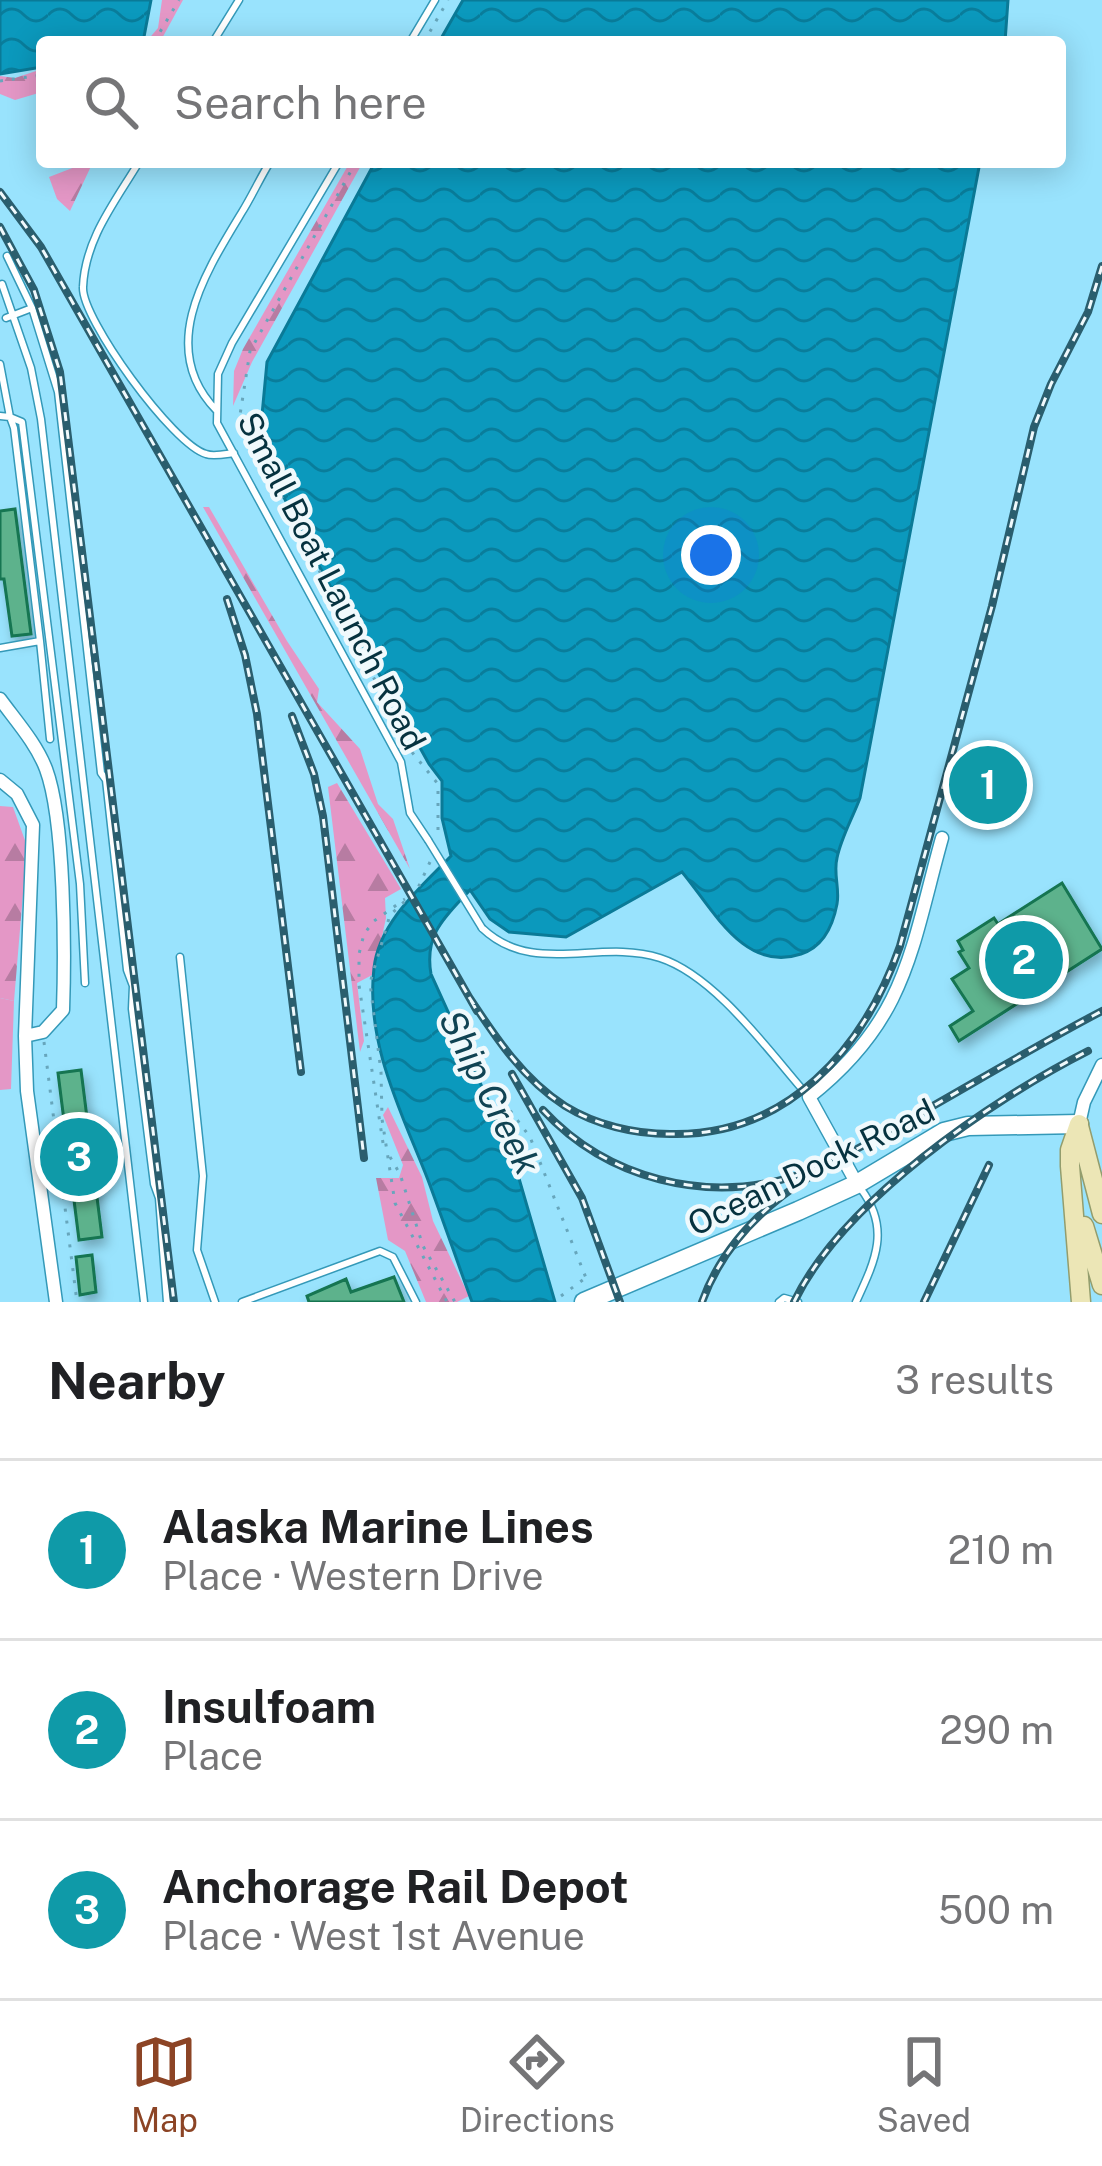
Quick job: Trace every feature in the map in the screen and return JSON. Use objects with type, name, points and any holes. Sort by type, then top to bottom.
[{"type":"main road","points":[[1079,1124],[1070,1150],[1082,1302]]},
{"type":"main road","points":[[1079,1124],[1100,1206]]},
{"type":"main road","points":[[1075,1198],[1102,1285]]},
{"type":"street","points":[[0,699],[39,753],[48,775],[58,846],[64,1010],[43,1032],[25,1036]]},
{"type":"street","points":[[0,780],[17,794],[33,825],[25,1036],[31,1131],[56,1302]]},
{"type":"street","points":[[857,1184],[809,1097],[852,1060],[902,984],[942,838]]},
{"type":"street","points":[[1079,1124],[1102,1066]]},
{"type":"street","name":"Ocean Dock Road","points":[[582,1300],[737,1239],[857,1184],[924,1141],[956,1128],[1079,1124]]},
{"type":"lane","points":[[217,36],[239,0]]},
{"type":"lane","points":[[414,36],[435,0]]},
{"type":"lane","points":[[136,168],[86,256],[82,294],[150,406],[174,434],[207,455],[234,453]]},
{"type":"lane","points":[[218,411],[200,393],[186,349],[202,279],[267,168]]},
{"type":"lane","name":"Small Boat Launch Road","points":[[335,168],[232,343],[218,374],[218,423],[401,762],[410,813],[482,928],[500,945],[536,955],[617,950],[658,957],[687,969],[712,990],[809,1097]]},
{"type":"lane","points":[[7,256],[32,308],[58,392],[101,773],[106,780],[127,970],[134,986],[132,1009],[159,1198],[167,1302]]},
{"type":"lane","points":[[2,284],[41,418],[144,1302]]},
{"type":"lane","points":[[10,316],[32,308]]},
{"type":"lane","points":[[0,364],[50,739]]},
{"type":"lane","points":[[0,416],[22,422],[80,884],[85,983]]},
{"type":"lane","points":[[0,648],[40,641]]},
{"type":"lane","points":[[179,957],[203,1176],[197,1250],[215,1302]]},
{"type":"lane","points":[[856,1302],[869,1274],[878,1230],[872,1203],[857,1184]]},
{"type":"lane","points":[[242,1302],[380,1251],[394,1258],[416,1302]]},
{"type":"lane","points":[[779,1302],[784,1298],[798,1302]]},
{"type":"path","points":[[158,36],[179,0]]},
{"type":"path","points":[[427,36],[448,0]]},
{"type":"path","points":[[0,81],[36,76]]},
{"type":"path","points":[[353,168],[250,351],[240,415],[411,751],[438,784],[441,828],[432,842]]},
{"type":"path","points":[[430,862],[418,890],[390,916],[370,983],[395,1203],[447,1302]]},
{"type":"path","points":[[418,890],[374,921],[364,934],[359,969],[380,1133],[400,1174],[426,1258],[455,1302]]},
{"type":"path","points":[[503,1101],[530,1137],[590,1287],[582,1300]]},
{"type":"path","points":[[62,1183],[70,1182]]},
{"type":"path","points":[[401,1269],[426,1258]]},
{"type":"path","points":[[561,1296],[586,1278]]},
{"type":"green space","points":[[162,0],[183,0],[163,36],[151,36],[158,28]]},
{"type":"green space","points":[[36,71],[36,94],[15,100],[0,94],[0,76],[15,78]]},
{"type":"green space","points":[[72,168],[90,168],[70,211],[57,199],[49,177]]},
{"type":"green space","points":[[347,168],[360,168],[252,362],[233,406],[234,371]]},
{"type":"green space","points":[[203,507],[209,507],[319,689],[317,702],[360,749],[378,804],[393,819],[410,869]]},
{"type":"green space","points":[[337,783],[401,889],[385,898],[386,918],[374,974],[357,983],[364,1041],[360,1052],[328,787]]},
{"type":"green space","points":[[0,806],[13,807],[27,846],[14,1001],[0,998]]},
{"type":"green space","points":[[0,998],[14,1001],[11,1089],[0,1090]]},
{"type":"green space","points":[[388,1107],[422,1177],[433,1221],[469,1296],[457,1302],[426,1302],[405,1251],[388,1240],[376,1178],[399,1178],[403,1165],[383,1115]]},
{"type":"water","points":[[0,0],[151,0],[144,36],[36,36],[36,68],[0,74]]},
{"type":"water","points":[[463,0],[1008,0],[1005,36],[442,36]]},
{"type":"water","points":[[372,168],[979,168],[860,798],[839,850],[837,904],[826,934],[801,954],[763,954],[732,934],[682,872],[566,937],[509,932],[490,919],[470,890],[434,937],[431,974],[511,1151],[555,1302],[472,1302],[388,1077],[375,1023],[374,968],[393,921],[451,856],[442,818],[442,781],[308,546],[259,447],[267,362]]},
{"type":"building","points":[[15,509],[31,634],[12,636],[4,579],[0,579],[0,511]]},
{"type":"building","points":[[979,770],[1003,776],[999,801],[972,794]]},
{"type":"building","points":[[1062,883],[1102,949],[959,1041],[950,1026],[973,1011],[952,979],[969,968],[958,941],[994,918],[998,924]]},
{"type":"building","points":[[81,1070],[102,1237],[79,1240],[58,1073]]},
{"type":"building","points":[[92,1255],[96,1292],[80,1295],[76,1257]]},
{"type":"building","points":[[394,1277],[404,1302],[309,1302],[307,1296],[346,1279],[351,1292]]},
{"type":"railway","points":[[0,192],[41,247],[477,1011]]},
{"type":"railway","points":[[0,227],[34,290],[60,372],[174,1302]]},
{"type":"railway","points":[[469,997],[511,1057],[550,1095],[589,1118],[643,1132],[712,1131],[750,1120],[785,1103],[842,1052],[885,984],[900,946],[992,606],[1034,427],[1088,312],[1102,266]]},
{"type":"railway","points":[[227,599],[257,714],[301,1072]]},
{"type":"railway","points":[[292,716],[314,774],[323,816],[364,1158]]},
{"type":"railway","points":[[543,1110],[569,1134],[627,1169],[693,1186],[761,1184],[840,1158],[1102,1011]]},
{"type":"railway","points":[[794,1302],[847,1227],[923,1157],[1008,1097],[1088,1051]]},
{"type":"railway","points":[[512,1074],[582,1198],[620,1302]]},
{"type":"railway","points":[[924,1302],[989,1165]]},
{"type":"railway","points":[[702,1302],[720,1264],[744,1231],[808,1178]]},
{"type":"place","name":"Alaska Marine Lines","points":[[988,785]]},
{"type":"place","name":"Insulfoam","points":[[1024,960]]},
{"type":"place","name":"Anchorage Rail Depot","points":[[79,1157]]},
{"type":"water label","name":"Ship Creek","points":[[490,1092]]}]
